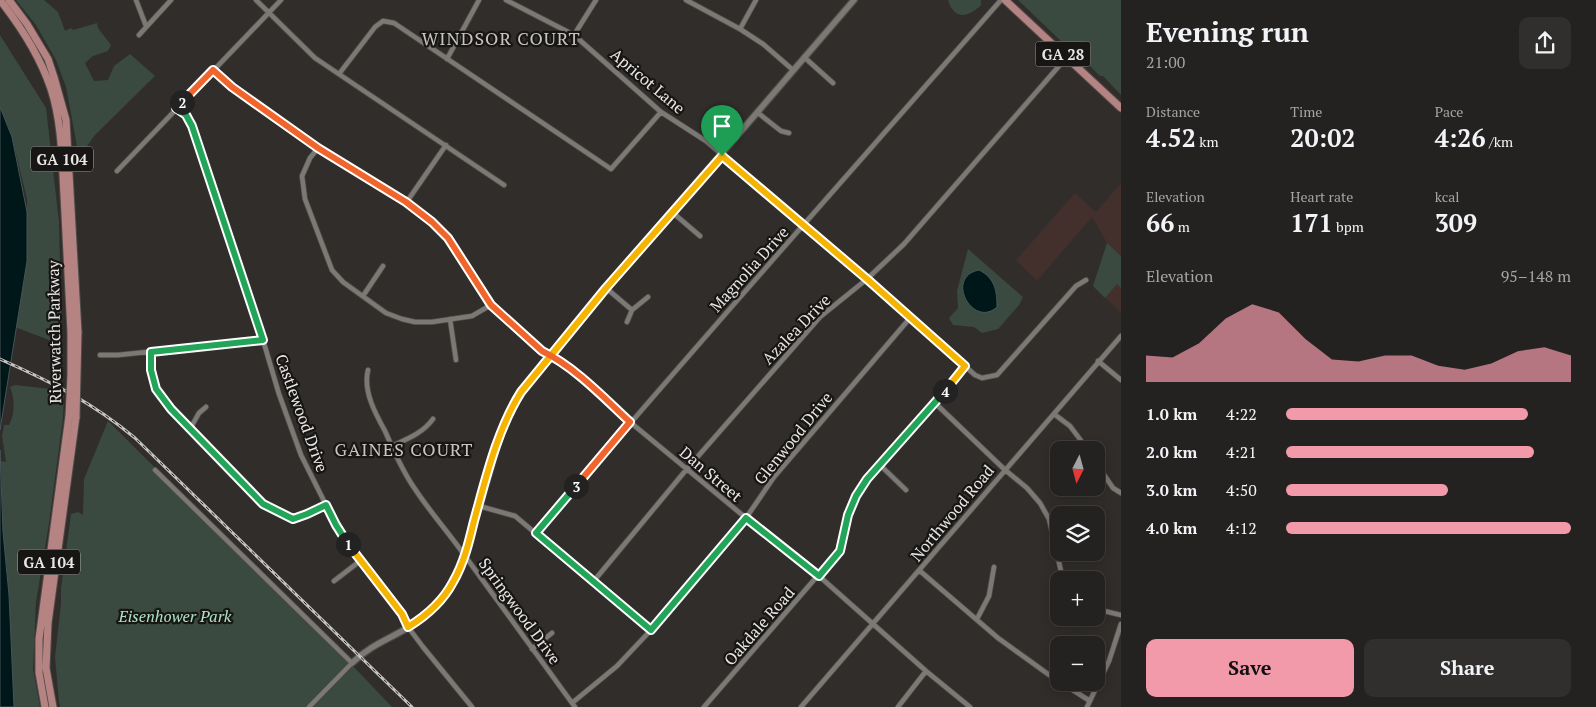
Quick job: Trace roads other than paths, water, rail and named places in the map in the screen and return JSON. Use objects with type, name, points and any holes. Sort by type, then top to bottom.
[{"type":"main road","name":"Riverwatch Parkway","points":[[0,0],[26,35],[36,54],[51,91],[56,112],[61,151],[75,332]]},
{"type":"main road","name":"Riverwatch Parkway","points":[[9,0],[27,24],[48,59],[66,120],[75,332],[72,417],[47,631],[46,668],[52,707]]},
{"type":"main road","name":"GA 28","points":[[1003,0],[1121,108]]},
{"type":"main road","name":"Riverwatch Parkway","points":[[45,707],[39,673],[39,639],[72,417]]},
{"type":"street","points":[[136,0],[146,26]]},
{"type":"street","points":[[139,35],[171,0]]},
{"type":"street","points":[[256,0],[315,58],[504,185]]},
{"type":"street","points":[[117,171],[281,0]]},
{"type":"street","points":[[447,59],[479,0]]},
{"type":"street","name":"Apricot Lane","points":[[506,0],[574,35],[661,112],[706,141],[805,225],[975,375],[982,378],[997,376],[1076,286],[1086,280]]},
{"type":"street","points":[[574,35],[596,0]]},
{"type":"street","points":[[686,0],[740,29],[763,44],[793,70]]},
{"type":"street","points":[[740,29],[756,0]]},
{"type":"street","points":[[309,707],[352,663],[374,644],[421,619],[448,591],[457,576],[465,555],[501,434],[511,408],[521,392],[606,288],[722,156],[854,0]]},
{"type":"street","name":"Magnolia Drive","points":[[536,533],[736,300],[805,225],[1003,0]]},
{"type":"street","points":[[339,74],[375,26],[383,21],[394,24],[611,169],[661,112]]},
{"type":"street","points":[[804,57],[834,83]]},
{"type":"street","name":"Azalea Drive","points":[[593,582],[686,470],[820,317],[867,279],[904,244],[1066,58]]},
{"type":"street","name":"Dan Street","points":[[213,70],[232,87],[318,148],[406,202],[432,222],[448,238],[491,305],[542,351],[551,355],[590,385],[686,470],[819,576],[926,671],[970,707]]},
{"type":"street","name":"Castlewood Drive","points":[[176,108],[186,115],[192,126],[279,394],[301,455],[336,525],[360,561],[402,614],[408,627],[472,707]]},
{"type":"street","points":[[758,113],[781,131],[789,133]]},
{"type":"street","points":[[406,202],[446,145]]},
{"type":"street","points":[[318,148],[310,158],[302,176],[306,199],[332,270],[343,282],[386,313],[415,322],[432,322],[472,316],[491,305]]},
{"type":"street","points":[[672,212],[700,236]]},
{"type":"street","points":[[363,296],[383,266]]},
{"type":"street","points":[[606,288],[632,310]]},
{"type":"street","points":[[627,322],[632,310],[648,297]]},
{"type":"street","name":"Glenwood Drive","points":[[573,705],[617,666],[651,630],[746,518],[774,478],[910,318]]},
{"type":"street","points":[[450,319],[456,360]]},
{"type":"street","name":"Northwood Road","points":[[802,707],[872,624],[920,571],[1004,469],[1121,336]]},
{"type":"street","points":[[100,355],[118,356],[263,340]]},
{"type":"street","points":[[151,352],[151,370],[156,389],[171,409],[263,504],[293,519],[326,505]]},
{"type":"street","points":[[1098,362],[1121,380]]},
{"type":"street","name":"Oakdale Road","points":[[704,707],[840,551],[848,515],[856,496],[880,465],[965,366]]},
{"type":"street","name":"Springwood Drive","points":[[368,370],[366,381],[368,392],[399,464],[415,489],[573,705]]},
{"type":"street","points":[[935,403],[1004,469],[1027,488],[1040,503],[1049,518],[1061,571]]},
{"type":"street","points":[[190,429],[199,413],[206,407]]},
{"type":"street","points":[[1054,414],[1070,426],[1081,441]]},
{"type":"street","points":[[392,446],[416,434],[428,426],[434,419]]},
{"type":"street","points":[[880,465],[906,490]]},
{"type":"street","points":[[155,470],[352,663]]},
{"type":"street","points":[[1105,476],[1113,488],[1121,493]]},
{"type":"street","points":[[479,506],[515,516],[651,630]]},
{"type":"street","points":[[334,581],[360,561]]},
{"type":"street","points":[[977,619],[989,596],[994,567]]},
{"type":"street","points":[[920,571],[1013,649],[1050,676]]},
{"type":"street","points":[[1105,611],[1121,615]]},
{"type":"street","points":[[1086,707],[1109,661],[1121,624]]},
{"type":"street","points":[[532,650],[552,633]]},
{"type":"street","points":[[898,707],[926,671]]},
{"type":"street","points":[[1074,691],[1090,701]]},
{"type":"water","points":[[0,107],[12,137],[27,212],[27,261],[0,430]]},
{"type":"water","points":[[979,270],[989,277],[996,290],[997,307],[988,312],[979,311],[972,307],[963,291],[964,282],[969,275]]},
{"type":"water","points":[[0,450],[3,532],[9,595],[14,707],[0,707]]},
{"type":"railway","points":[[0,359],[87,403],[135,438],[412,707]]},
{"type":"district","name":"WINDSOR COURT","points":[[501,38]]},
{"type":"district","name":"GAINES COURT","points":[[404,449]]},
{"type":"park label","name":"Eisenhower Park","points":[[175,616]]}]
